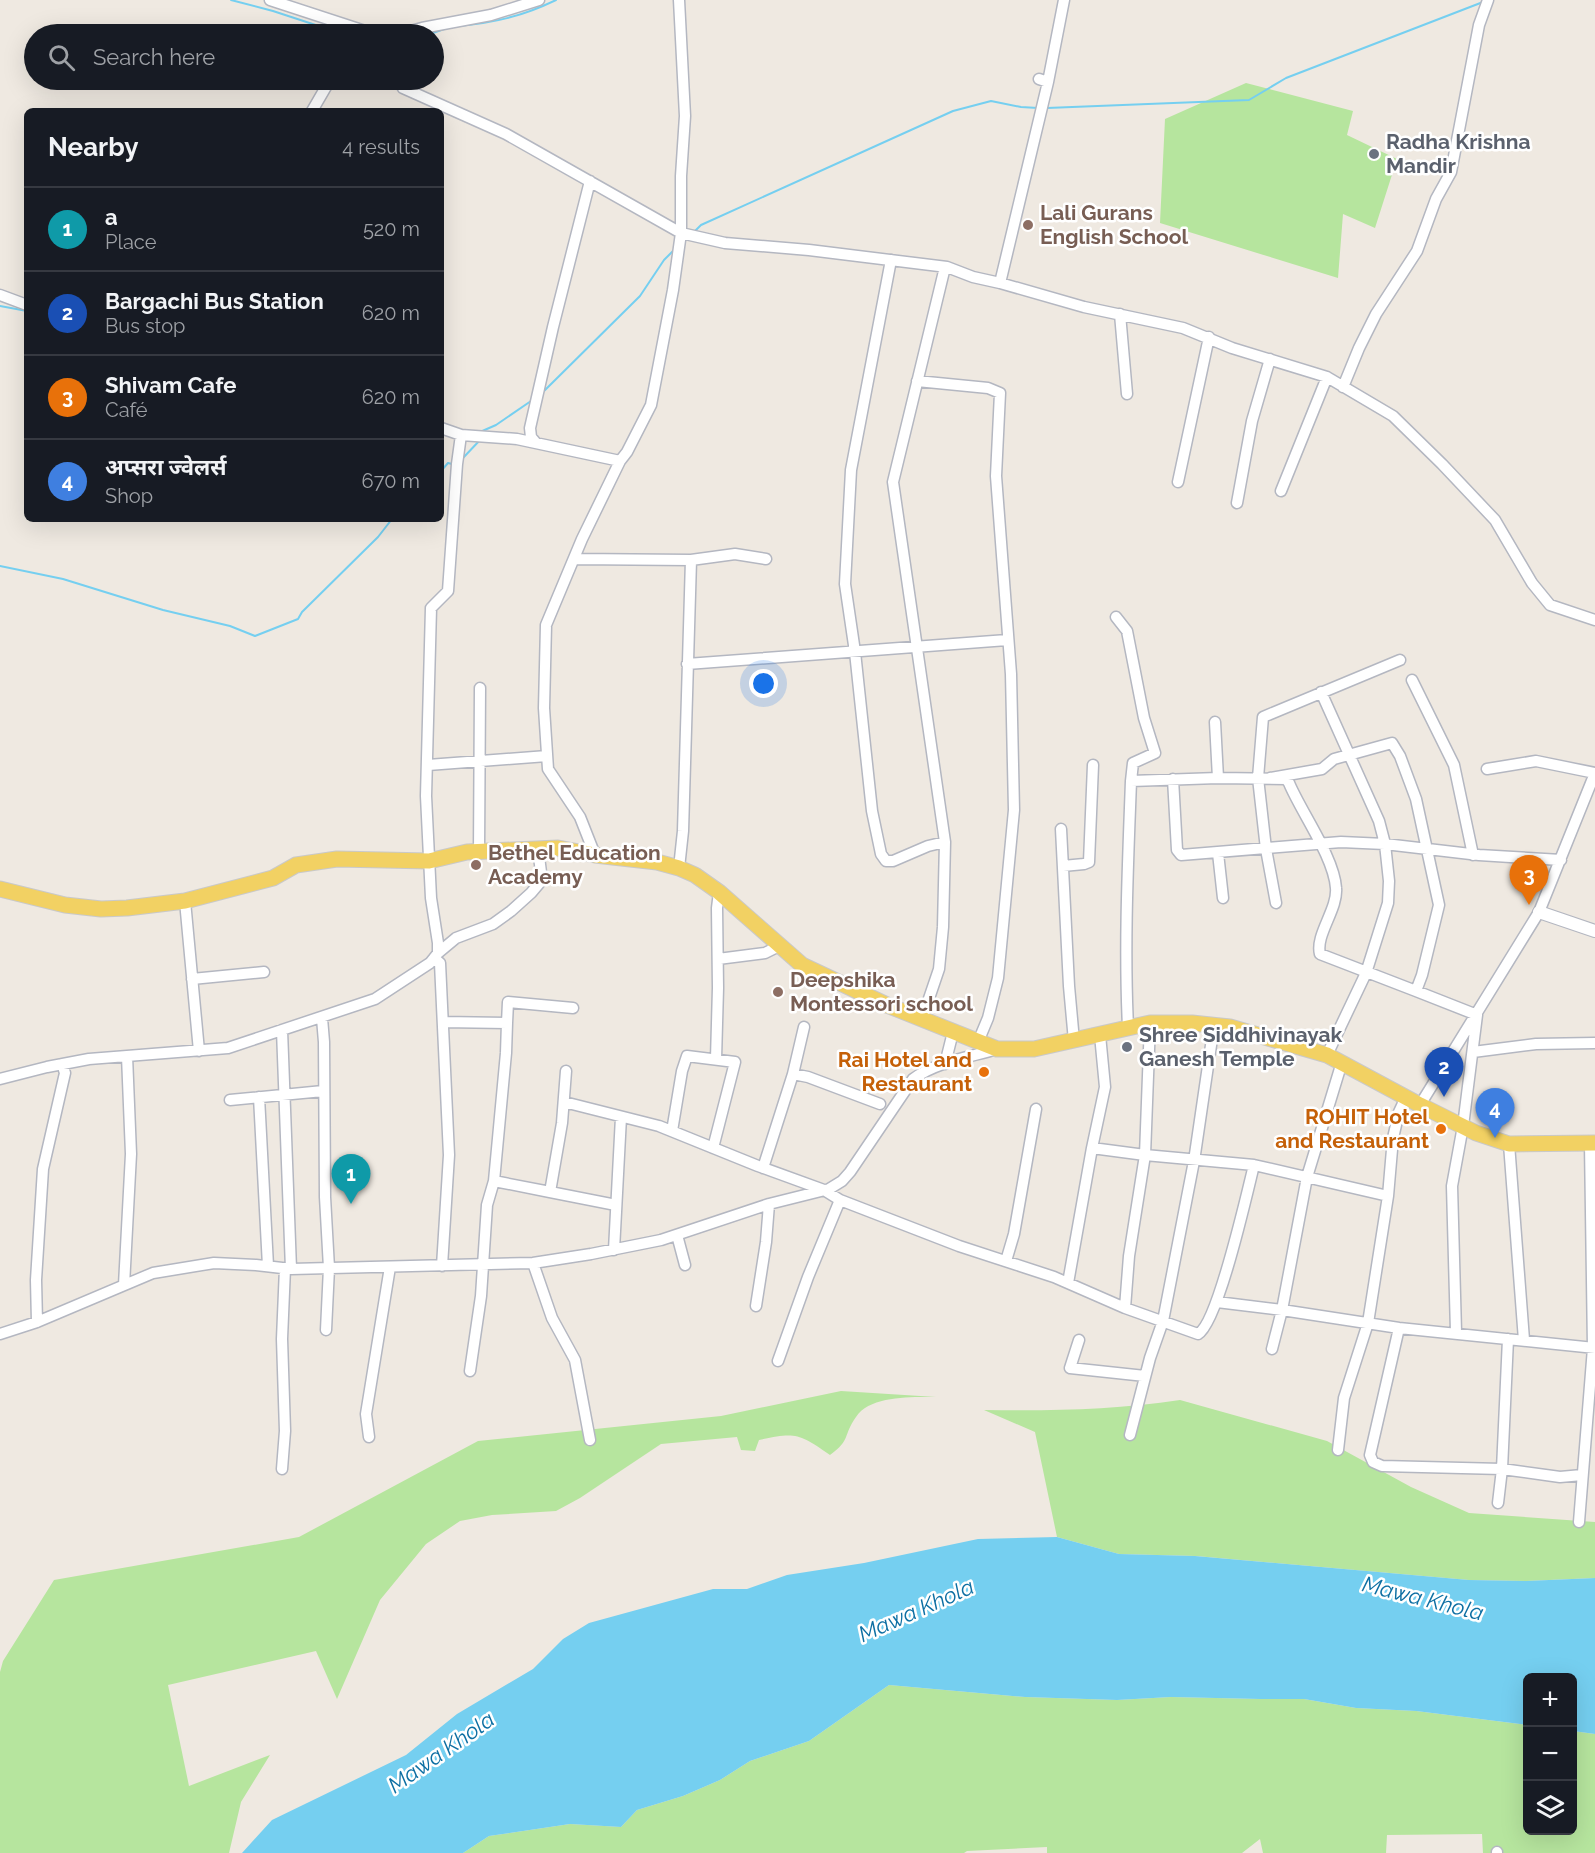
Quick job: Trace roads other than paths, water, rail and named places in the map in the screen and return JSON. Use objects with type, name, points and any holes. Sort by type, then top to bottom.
[{"type":"main road","points":[[0,889],[58,904],[101,909],[185,901],[273,878],[296,865],[337,859],[429,861],[467,852],[558,848],[657,862],[679,867],[695,874],[719,892],[802,965],[922,1019],[997,1049],[1034,1049],[1150,1023],[1192,1023],[1230,1027],[1327,1055],[1420,1106],[1509,1144],[1593,1143]]},
{"type":"street","points":[[270,0],[340,24]]},
{"type":"street","points":[[443,24],[491,15],[539,0]]},
{"type":"street","points":[[596,855],[580,816],[548,769],[544,708],[546,625],[573,559],[620,461],[651,405],[673,290],[681,233],[681,176],[685,116],[679,0]]},
{"type":"street","points":[[1000,283],[1064,0]]},
{"type":"street","points":[[1343,387],[1376,314],[1417,251],[1436,199],[1451,172],[1479,26],[1488,0]]},
{"type":"street","points":[[314,108],[324,90]]},
{"type":"street","points":[[407,90],[506,134],[681,233],[725,243],[809,250],[945,267],[973,277],[1084,307],[1183,328],[1232,348],[1327,377],[1393,416],[1495,520],[1532,583],[1550,605],[1595,620]]},
{"type":"street","points":[[536,443],[531,437],[530,430],[590,181]]},
{"type":"street","points":[[891,260],[851,470],[845,584],[855,652],[872,812],[881,854],[886,861],[893,861],[928,846],[945,842]]},
{"type":"street","points":[[922,1019],[939,969],[943,927],[945,842],[893,482],[945,267]]},
{"type":"street","points":[[0,294],[24,304]]},
{"type":"street","points":[[1120,314],[1127,394]]},
{"type":"street","points":[[1178,482],[1209,337]]},
{"type":"street","points":[[1237,503],[1252,421],[1270,359]]},
{"type":"street","points":[[1281,491],[1327,377]]},
{"type":"street","points":[[917,381],[988,388],[1000,393],[996,476],[1011,675],[1014,810],[1011,863],[998,978],[988,1018],[978,1042]]},
{"type":"street","points":[[444,429],[461,435],[519,440],[620,461]]},
{"type":"street","points":[[519,440],[530,430]]},
{"type":"street","points":[[442,1266],[449,1155],[440,963],[436,956],[429,861],[426,796],[427,702],[431,608],[448,591],[461,435]]},
{"type":"street","points":[[573,559],[691,560],[735,554],[766,559]]},
{"type":"street","points":[[679,867],[684,820],[691,560]]},
{"type":"street","points":[[1116,617],[1127,631],[1144,718],[1155,747],[1153,755],[1133,762],[1131,781],[1125,968],[1128,1027]]},
{"type":"street","points":[[687,664],[1007,640]]},
{"type":"street","points":[[1276,903],[1266,849],[1258,778],[1263,717],[1400,660]]},
{"type":"street","points":[[1412,680],[1454,765],[1473,855]]},
{"type":"street","points":[[479,852],[480,688]]},
{"type":"street","points":[[1322,692],[1379,821],[1385,844],[1389,881],[1388,903],[1366,973],[1327,1055]]},
{"type":"street","points":[[1215,722],[1218,778]]},
{"type":"street","points":[[1270,778],[1322,769],[1334,759],[1349,754],[1392,743],[1395,746],[1416,799],[1439,905],[1416,991]]},
{"type":"street","points":[[428,765],[547,756]]},
{"type":"street","points":[[1420,1106],[1539,912],[1595,773],[1536,761],[1487,769]]},
{"type":"street","points":[[1063,866],[1089,862],[1093,765]]},
{"type":"street","points":[[1131,781],[1218,778],[1286,779],[1320,843],[1336,887],[1335,900],[1319,950],[1320,954],[1477,1015]]},
{"type":"street","points":[[1173,780],[1178,853],[1181,855],[1320,843],[1385,844],[1473,855],[1561,860]]},
{"type":"street","points":[[1061,829],[1074,1041]]},
{"type":"street","points":[[0,1079],[93,1058],[228,1048],[375,999],[430,963],[456,938],[493,924],[531,893],[542,880],[538,849]]},
{"type":"street","points":[[1218,853],[1223,898]]},
{"type":"street","points":[[716,1059],[719,892]]},
{"type":"street","points":[[185,901],[199,1051]]},
{"type":"street","points":[[1539,912],[1595,931]]},
{"type":"street","points":[[718,959],[765,953],[779,946]]},
{"type":"street","points":[[192,979],[264,972]]},
{"type":"street","points":[[470,1371],[482,1296],[488,1205],[494,1180],[507,1053],[508,1002],[573,1008]]},
{"type":"street","points":[[1456,1332],[1452,1186],[1463,1126],[1477,1015]]},
{"type":"street","points":[[322,1018],[325,1197],[329,1268],[326,1330]]},
{"type":"street","points":[[443,1022],[507,1023]]},
{"type":"street","points":[[1125,1308],[1130,1248],[1145,1155],[1150,1023]]},
{"type":"street","points":[[1130,1435],[1145,1376],[1163,1321],[1194,1161],[1214,1025]]},
{"type":"street","points":[[763,1168],[804,1027]]},
{"type":"street","points":[[282,1030],[288,1268],[282,1339],[285,1431],[282,1469]]},
{"type":"street","points":[[945,1064],[953,1032]]},
{"type":"street","points":[[1068,1283],[1105,1087],[1100,1035]]},
{"type":"street","points":[[1473,1052],[1536,1044],[1595,1043]]},
{"type":"street","points":[[0,1334],[38,1322],[153,1273],[214,1263],[329,1268],[533,1263],[614,1250],[677,1235],[769,1204],[835,1187],[850,1172],[913,1079],[945,1064],[997,1049]]},
{"type":"street","points":[[124,1285],[130,1154],[127,1056]]},
{"type":"street","points":[[672,1131],[682,1071],[687,1056],[735,1062],[713,1148]]},
{"type":"street","points":[[1272,1349],[1282,1310],[1307,1177],[1342,1062]]},
{"type":"street","points":[[38,1322],[36,1280],[43,1169],[65,1073],[62,1064]]},
{"type":"street","points":[[550,1192],[564,1102],[566,1071]]},
{"type":"street","points":[[792,1074],[808,1077],[880,1104]]},
{"type":"street","points":[[230,1100],[323,1090]]},
{"type":"street","points":[[259,1097],[268,1266]]},
{"type":"street","points":[[1338,1450],[1344,1398],[1368,1323],[1388,1196],[1393,1138],[1399,1112],[1406,1097]]},
{"type":"street","points":[[564,1102],[659,1126],[824,1190],[840,1200],[959,1246],[1068,1283],[1125,1308],[1198,1334],[1204,1331],[1217,1302],[1254,1165]]},
{"type":"street","points":[[1006,1261],[1014,1234],[1036,1109]]},
{"type":"street","points":[[614,1250],[621,1117]]},
{"type":"street","points":[[1579,1522],[1594,1348],[1593,1143]]},
{"type":"street","points":[[1509,1144],[1524,1340]]},
{"type":"street","points":[[1092,1148],[1194,1161],[1254,1165],[1388,1196]]},
{"type":"street","points":[[494,1180],[616,1204]]},
{"type":"street","points":[[778,1361],[808,1276],[840,1200]]},
{"type":"street","points":[[756,1306],[766,1242],[769,1204]]},
{"type":"street","points":[[677,1235],[685,1265]]},
{"type":"street","points":[[533,1263],[552,1318],[574,1360],[590,1440]]},
{"type":"street","points":[[369,1437],[366,1414],[390,1267]]},
{"type":"street","points":[[1217,1302],[1399,1328],[1456,1332],[1594,1348]]},
{"type":"street","points":[[1399,1328],[1370,1455],[1373,1462],[1382,1466],[1502,1469],[1560,1477],[1582,1474]]},
{"type":"street","points":[[1498,1503],[1502,1469],[1508,1338]]},
{"type":"street","points":[[1078,1340],[1070,1368],[1145,1376]]},
{"type":"water","name":"Mawa Khola","points":[[1057,1537],[1119,1554],[1195,1556],[1469,1580],[1526,1581],[1595,1578],[1595,1734],[1577,1732],[1577,1673],[1523,1673],[1523,1724],[1416,1711],[1356,1708],[1304,1699],[1171,1697],[1117,1700],[1025,1697],[889,1685],[809,1741],[750,1761],[720,1780],[683,1796],[637,1810],[621,1827],[570,1824],[489,1836],[463,1853],[242,1853],[272,1820],[406,1755],[457,1714],[533,1669],[563,1639],[589,1623],[713,1589],[747,1589],[787,1575],[864,1563],[978,1539]]},
{"type":"waterway","points":[[231,0],[313,24]]},
{"type":"waterway","points":[[458,26],[508,18],[556,0]]},
{"type":"waterway","points":[[1047,108],[1249,100],[1286,78],[1483,2]]},
{"type":"waterway","points":[[695,231],[701,225],[953,111],[991,101],[1038,108]]},
{"type":"waterway","points":[[541,394],[640,296],[664,260],[675,249]]},
{"type":"waterway","points":[[0,306],[24,310]]},
{"type":"waterway","points":[[480,432],[496,425],[531,401]]},
{"type":"waterway","points":[[462,459],[481,439]]},
{"type":"waterway","points":[[444,468],[448,463],[452,464]]},
{"type":"waterway","points":[[0,566],[63,579],[163,610],[230,626],[255,636],[298,619],[302,612],[378,537],[390,522]]},
{"type":"place","name":"Radha Krishna Mandir","points":[[1374,154]]},
{"type":"place","name":"Lali Gurans English School","points":[[1028,225]]},
{"type":"place","name":"Bethel Education Academy","points":[[476,865]]},
{"type":"place","name":"Shivam Cafe","points":[[1529,905]]},
{"type":"place","name":"Deepshika Montessori school","points":[[778,992]]},
{"type":"place","name":"Shree Siddhivinayak Ganesh Temple","points":[[1127,1047]]},
{"type":"place","name":"Rai Hotel and Restaurant","points":[[984,1072]]},
{"type":"place","name":"Bargachi Bus Station","points":[[1444,1097]]},
{"type":"place","name":"ROHIT Hotel and Restaurant","points":[[1441,1129]]},
{"type":"place","name":"अप्सरा ज्वेलर्स","points":[[1495,1138]]},
{"type":"place","name":"a","points":[[351,1204]]}]
